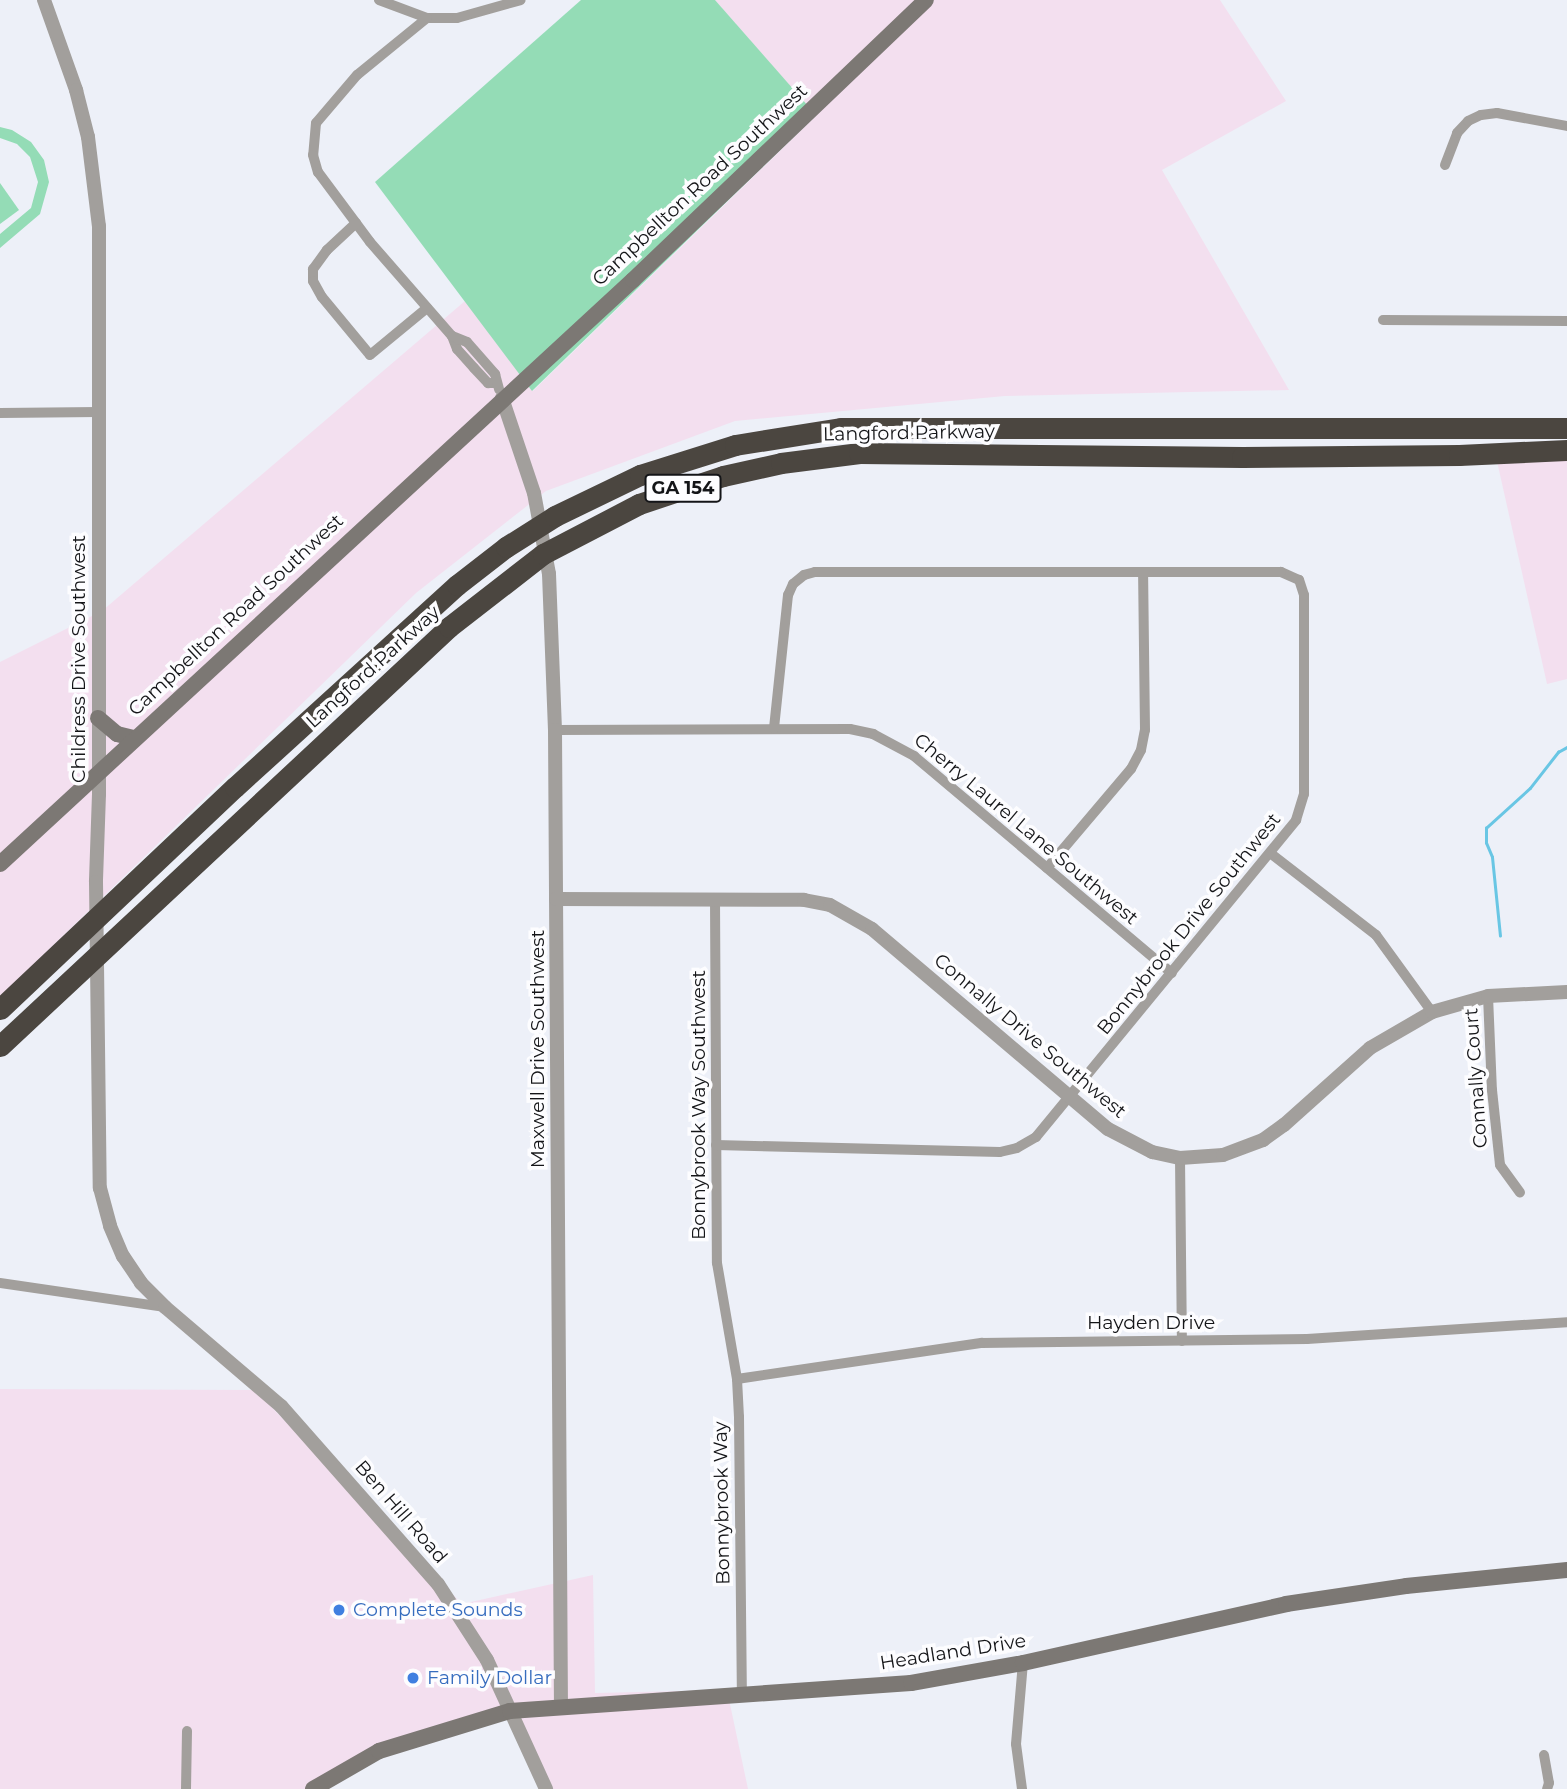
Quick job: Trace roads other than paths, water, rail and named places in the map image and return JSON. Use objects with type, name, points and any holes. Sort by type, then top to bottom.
[{"type":"highway","name":"Langford Parkway","points":[[0,1009],[235,787],[457,585],[506,547],[555,516],[640,475],[735,445],[841,428],[1567,428]]},
{"type":"highway","name":"Langford Parkway","points":[[0,1046],[449,627],[543,554],[593,526],[650,500],[709,480],[781,463],[859,453],[1242,457],[1459,455],[1567,450]]},
{"type":"main road","name":"Campbellton Road Southwest","points":[[0,864],[499,391],[640,273],[926,0]]},
{"type":"main road","points":[[98,718],[117,734],[133,738]]},
{"type":"main road","name":"Headland Drive","points":[[323,1786],[379,1751],[510,1711],[911,1684],[1023,1663],[1286,1604],[1406,1586],[1567,1570]]},
{"type":"street","name":"Childress Drive Southwest","points":[[44,0],[76,90],[96,182],[99,226],[96,882],[100,1188],[110,1226],[123,1256],[141,1283],[164,1307]]},
{"type":"street","points":[[379,0],[428,18],[457,18],[521,0]]},
{"type":"street","points":[[428,18],[357,75],[316,123],[313,155],[318,173],[356,223],[452,336],[457,349],[488,383],[499,391]]},
{"type":"street","points":[[1445,165],[1457,133],[1468,121],[1482,115],[1497,113],[1567,126]]},
{"type":"street","points":[[356,223],[327,250],[313,269],[313,281],[370,355],[427,308]]},
{"type":"street","points":[[1383,320],[1567,321]]},
{"type":"street","name":"Maxwell Drive Southwest","points":[[499,391],[534,493],[549,573],[555,730],[561,1706]]},
{"type":"street","points":[[0,412],[98,412]]},
{"type":"street","name":"Bonnybrook Drive Southwest","points":[[716,1146],[1000,1152],[1036,1137],[1296,820],[1304,794],[1304,595],[1299,580],[1281,572],[815,572],[804,575],[793,584],[788,595],[774,728]]},
{"type":"street","points":[[1047,867],[1131,769],[1141,750],[1144,730],[1143,572]]},
{"type":"street","name":"Cherry Laurel Lane Southwest","points":[[555,730],[850,729],[893,742],[914,756],[1172,973]]},
{"type":"street","points":[[1270,853],[1376,935],[1432,1012]]},
{"type":"street","name":"Connally Drive Southwest","points":[[556,898],[804,900],[830,905],[853,915],[1126,1141],[1152,1152],[1181,1158],[1223,1156],[1263,1140],[1284,1125],[1370,1048],[1432,1012],[1488,996],[1567,992]]},
{"type":"street","name":"Bonnybrook Way Southwest","points":[[715,899],[718,1263],[725,1311]]},
{"type":"street","name":"Connally Court","points":[[1488,996],[1492,1090],[1500,1165],[1520,1193]]},
{"type":"street","points":[[1181,1158],[1182,1341]]},
{"type":"street","points":[[0,1283],[164,1307]]},
{"type":"street","name":"Ben Hill Road","points":[[164,1307],[282,1406],[403,1544],[463,1620],[546,1789]]},
{"type":"street","name":"Bonnybrook Way","points":[[725,1311],[737,1379],[742,1695]]},
{"type":"street","name":"Hayden Drive","points":[[737,1379],[982,1343],[1307,1339],[1567,1322]]},
{"type":"street","points":[[1023,1663],[1016,1744],[1023,1789]]},
{"type":"street","points":[[186,1789],[187,1731]]},
{"type":"street","points":[[1544,1755],[1549,1783],[1547,1789]]},
{"type":"waterway","points":[[1500,936],[1492,857],[1486,843],[1486,828],[1530,788],[1558,752],[1567,747]]},
{"type":"place","name":"Complete Sounds","points":[[339,1610]]},
{"type":"place","name":"Family Dollar","points":[[413,1678]]}]
